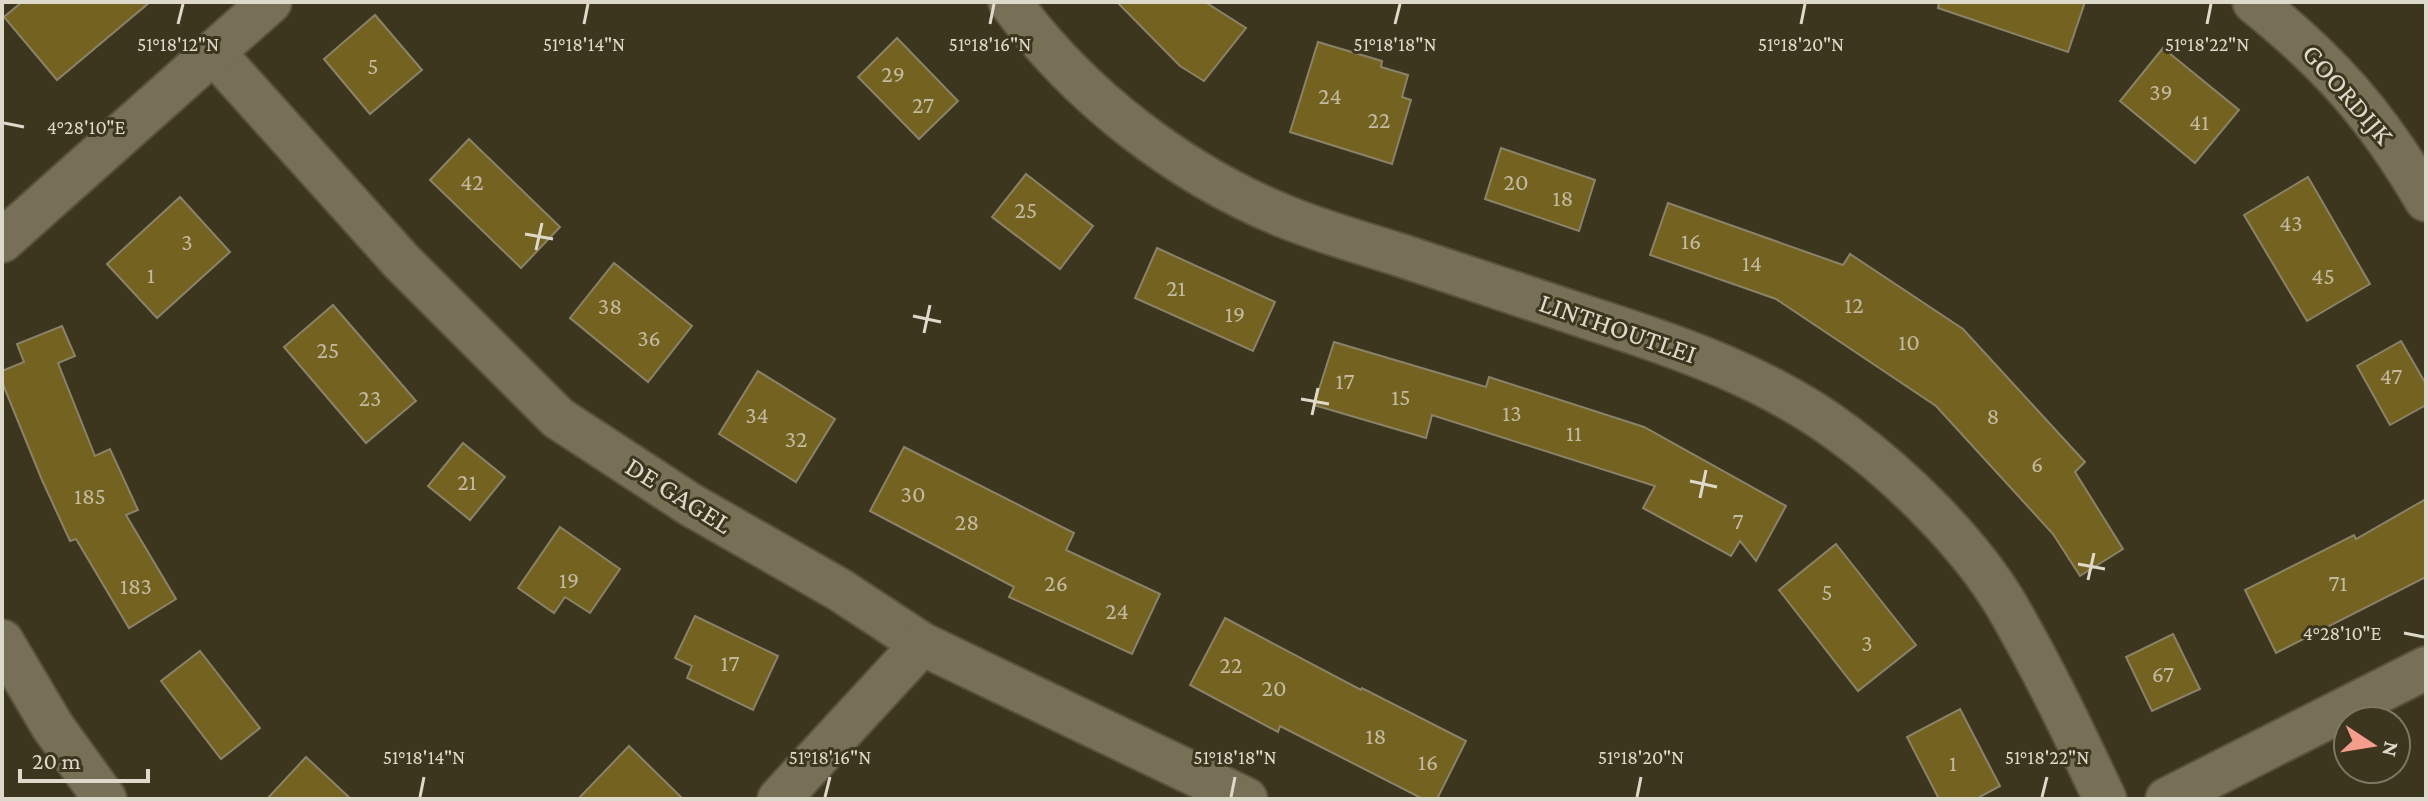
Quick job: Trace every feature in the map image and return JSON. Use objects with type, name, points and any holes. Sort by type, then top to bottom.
[{"type":"street","points":[[2,241],[270,2]]},
{"type":"street","name":"LINTHOUTLEI","points":[[1010,2],[1027,26],[1085,87],[1143,137],[1213,180],[1284,216],[1649,337],[1720,364],[1844,433],[1907,487],[1961,545],[2004,601],[2105,799]]},
{"type":"street","name":"GOORDIJK","points":[[2254,2],[2302,40],[2352,92],[2400,155],[2426,200]]},
{"type":"street","name":"DE GAGEL","points":[[214,53],[401,261],[558,418],[691,505],[840,590],[922,644],[1246,799]]},
{"type":"street","points":[[779,799],[922,644]]},
{"type":"street","points":[[8,665],[105,799]]},
{"type":"street","points":[[2167,799],[2426,668]]},
{"type":"building","points":[[22,2],[150,2],[57,80],[4,17]]},
{"type":"building","points":[[1117,2],[1205,2],[1246,28],[1204,81],[1180,66]]},
{"type":"building","points":[[1939,2],[2085,2],[2068,52],[1938,8]]},
{"type":"building","points":[[375,15],[422,70],[370,114],[324,59]]},
{"type":"building","points":[[897,38],[958,101],[919,139],[858,77]]},
{"type":"building","points":[[1318,42],[1382,61],[1381,67],[1408,75],[1402,97],[1411,100],[1392,164],[1290,132]]},
{"type":"building","points":[[2163,48],[2239,110],[2195,163],[2120,101]]},
{"type":"building","points":[[469,139],[560,227],[521,268],[430,180]]},
{"type":"building","points":[[1501,148],[1595,180],[1579,231],[1485,199]]},
{"type":"building","points":[[1026,174],[1093,226],[1060,269],[992,217]]},
{"type":"building","points":[[2308,177],[2370,284],[2307,321],[2244,215]]},
{"type":"building","points":[[180,197],[230,252],[157,318],[107,264]]},
{"type":"building","points":[[1668,203],[1843,265],[1850,254],[1963,329],[2085,462],[2075,472],[2123,549],[2080,576],[2053,534],[1936,406],[1776,299],[1650,255]]},
{"type":"building","points":[[1157,248],[1275,302],[1253,351],[1135,298]]},
{"type":"building","points":[[614,263],[692,326],[648,382],[570,318]]},
{"type":"building","points":[[333,305],[416,401],[366,443],[284,347]]},
{"type":"building","points":[[62,326],[75,356],[58,363],[95,456],[110,449],[138,510],[126,515],[176,599],[129,628],[76,539],[70,541],[2,382],[2,371],[24,362],[17,344]]},
{"type":"building","points":[[2401,341],[2426,384],[2426,405],[2390,425],[2357,366]]},
{"type":"building","points":[[1334,342],[1486,387],[1489,377],[1644,427],[1786,506],[1756,561],[1740,541],[1731,556],[1643,508],[1655,486],[1432,415],[1426,438],[1314,405]]},
{"type":"building","points":[[758,371],[835,419],[796,482],[719,434]]},
{"type":"building","points":[[463,443],[505,477],[470,520],[428,486]]},
{"type":"building","points":[[904,447],[1074,533],[1066,550],[1160,594],[1132,654],[1009,597],[1014,587],[870,511]]},
{"type":"building","points":[[2426,499],[2426,577],[2276,653],[2245,590],[2354,535],[2356,539]]},
{"type":"building","points":[[560,527],[620,569],[590,613],[565,597],[554,613],[518,588]]},
{"type":"building","points":[[1836,544],[1916,645],[1858,691],[1779,590]]},
{"type":"building","points":[[695,616],[778,656],[753,710],[687,678],[692,666],[675,658]]},
{"type":"building","points":[[1225,618],[1466,741],[1437,799],[1423,799],[1280,726],[1278,732],[1190,685]]},
{"type":"building","points":[[2173,634],[2200,689],[2152,711],[2126,657]]},
{"type":"building","points":[[200,651],[260,728],[221,759],[161,681]]},
{"type":"building","points":[[1960,709],[2000,786],[1976,799],[1939,799],[1907,737]]},
{"type":"building","points":[[629,746],[683,799],[578,799]]},
{"type":"building","points":[[306,757],[351,799],[267,799]]}]
